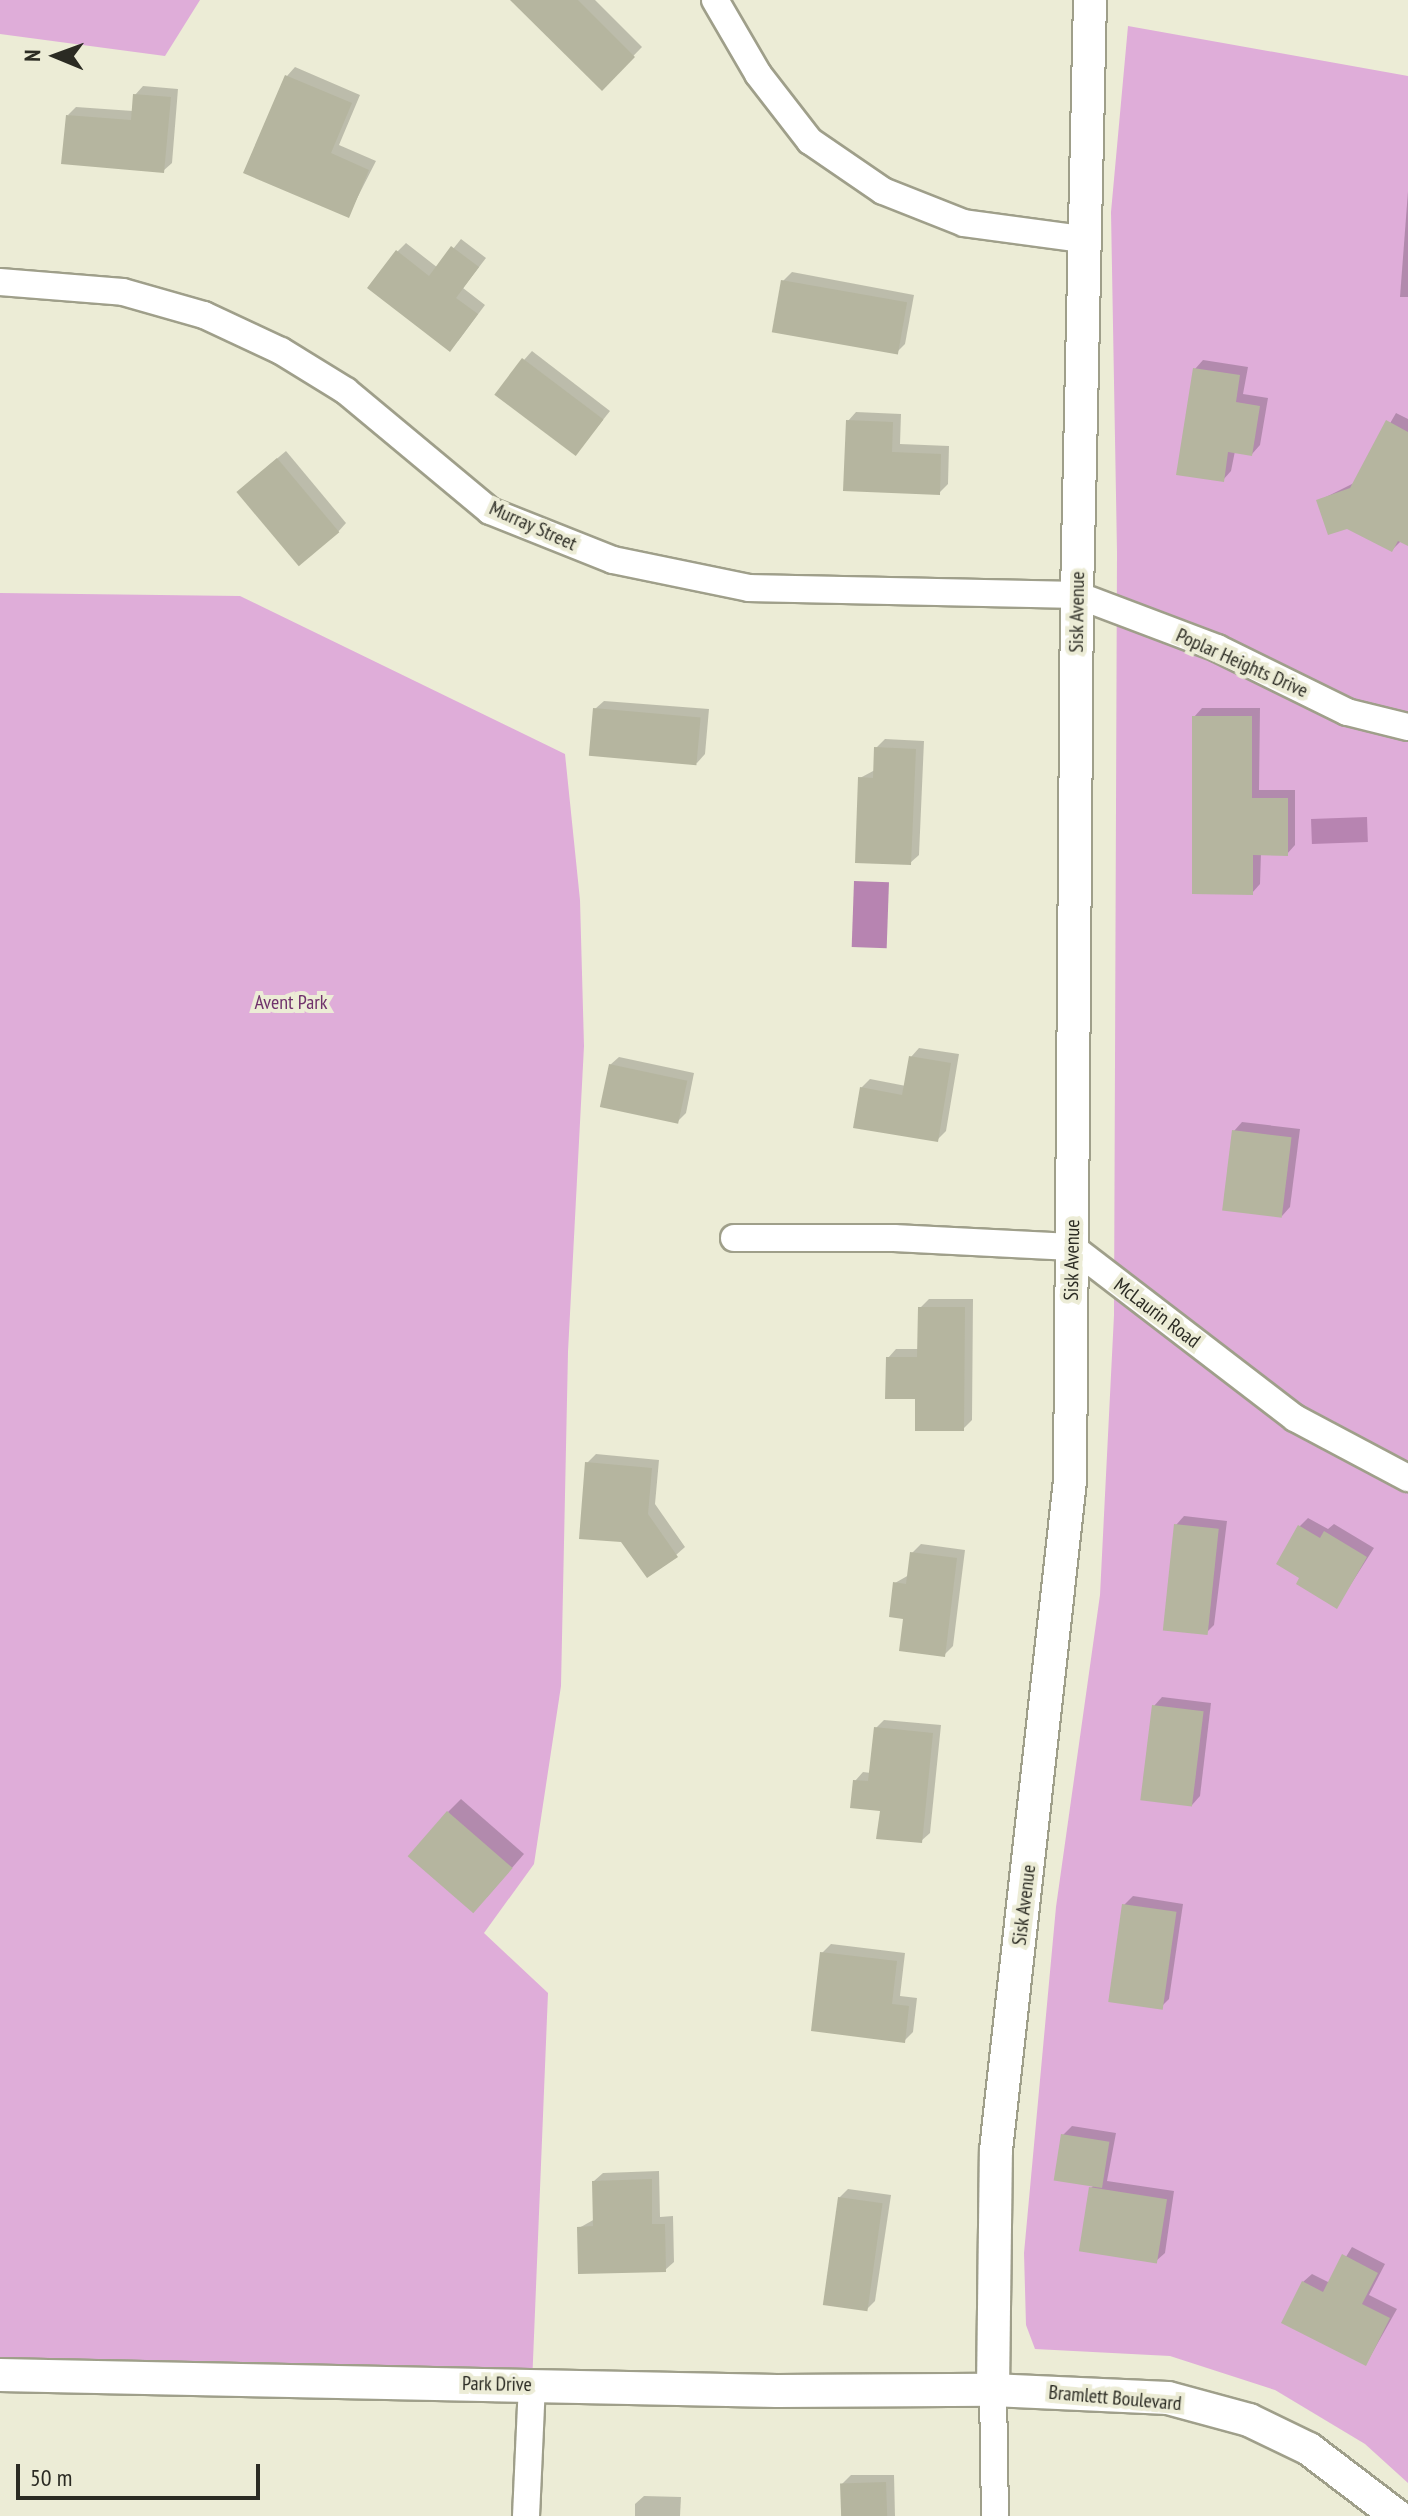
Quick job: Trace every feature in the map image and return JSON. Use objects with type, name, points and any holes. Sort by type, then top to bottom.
[{"type":"street","points":[[715,0],[758,74],[810,141],[883,191],[964,223],[1083,239]]},
{"type":"street","name":"Sisk Avenue","points":[[995,2516],[996,2150],[1070,1481],[1077,595],[1090,0]]},
{"type":"street","name":"Murray Street","points":[[0,282],[123,292],[204,315],[281,351],[346,391],[490,511],[613,560],[749,588],[1077,595]]},
{"type":"street","name":"Poplar Heights Drive","points":[[1077,595],[1217,648],[1347,712],[1408,727]]},
{"type":"street","points":[[734,1238],[894,1238],[1072,1247]]},
{"type":"street","name":"McLaurin Road","points":[[1072,1247],[1295,1418],[1408,1478]]},
{"type":"street","name":"Park Drive","points":[[0,2375],[993,2390]]},
{"type":"street","points":[[526,2516],[532,2385]]},
{"type":"street","name":"Bramlett Boulevard","points":[[993,2390],[1168,2398],[1249,2420],[1309,2449],[1397,2516]]},
{"type":"green space","points":[[0,0],[200,0],[165,56],[0,34]]},
{"type":"green space","points":[[1128,26],[1408,76],[1408,2483],[1365,2444],[1275,2390],[1170,2356],[1035,2349],[1026,2325],[1024,2253],[1056,1907],[1100,1595],[1114,1315],[1117,552],[1111,212]]},
{"type":"green space","name":"Avent Park","points":[[0,593],[240,596],[565,754],[580,900],[584,1046],[568,1352],[561,1686],[534,1864],[484,1933],[548,1993],[532,2385],[0,2359]]},
{"type":"shaded area","points":[[1367,817],[1368,842],[1312,844],[1311,819]]},
{"type":"shaded area","points":[[854,881],[889,882],[887,948],[852,947]]},
{"type":"building","points":[[510,0],[578,0],[635,57],[602,91]]},
{"type":"building","points":[[285,75],[352,103],[331,153],[369,170],[349,218],[243,173]]},
{"type":"building","points":[[133,94],[171,97],[164,173],[61,164],[66,115],[131,120]]},
{"type":"building","points":[[451,246],[479,267],[456,298],[478,314],[450,352],[367,288],[396,250],[429,276]]},
{"type":"building","points":[[781,280],[907,302],[898,354],[772,332]]},
{"type":"building","points":[[522,358],[603,419],[576,456],[494,395]]},
{"type":"building","points":[[1193,368],[1240,375],[1236,402],[1260,406],[1252,456],[1228,452],[1224,482],[1176,475]]},
{"type":"building","points":[[846,420],[893,422],[892,452],[941,454],[940,495],[843,491]]},
{"type":"building","points":[[1386,420],[1408,432],[1408,546],[1398,541],[1392,552],[1347,529],[1328,535],[1316,500],[1350,488]]},
{"type":"building","points":[[277,458],[339,532],[299,566],[236,492]]},
{"type":"building","points":[[593,708],[701,717],[696,765],[589,756]]},
{"type":"building","points":[[1192,716],[1252,716],[1252,798],[1288,798],[1288,856],[1253,855],[1253,895],[1192,894]]},
{"type":"building","points":[[874,747],[916,749],[911,865],[855,863],[858,777],[873,778]]},
{"type":"building","points":[[909,1056],[951,1063],[938,1142],[853,1128],[860,1087],[902,1095]]},
{"type":"building","points":[[609,1064],[687,1081],[678,1124],[600,1107]]},
{"type":"building","points":[[1232,1130],[1292,1137],[1282,1218],[1222,1210]]},
{"type":"building","points":[[918,1307],[965,1307],[964,1431],[915,1431],[915,1399],[885,1399],[886,1357],[917,1357]]},
{"type":"building","points":[[585,1462],[652,1468],[648,1514],[678,1557],[647,1578],[621,1542],[579,1539]]},
{"type":"building","points":[[1174,1524],[1219,1529],[1208,1635],[1163,1630]]},
{"type":"building","points":[[1298,1525],[1320,1538],[1324,1531],[1367,1557],[1337,1609],[1296,1584],[1299,1578],[1276,1564]]},
{"type":"building","points":[[910,1552],[957,1558],[945,1657],[899,1651],[903,1619],[889,1617],[893,1582],[906,1584]]},
{"type":"building","points":[[1152,1705],[1204,1711],[1192,1807],[1140,1800]]},
{"type":"building","points":[[874,1727],[933,1733],[922,1843],[876,1839],[880,1811],[850,1808],[853,1780],[868,1781]]},
{"type":"building","points":[[447,1811],[513,1868],[473,1913],[408,1856]]},
{"type":"building","points":[[1122,1904],[1176,1912],[1163,2010],[1108,2002]]},
{"type":"building","points":[[820,1952],[897,1961],[892,2004],[909,2006],[905,2043],[811,2031]]},
{"type":"building","points":[[1061,2134],[1109,2142],[1102,2188],[1054,2180]]},
{"type":"building","points":[[652,2179],[652,2224],[665,2224],[666,2272],[578,2274],[577,2227],[593,2226],[592,2181]]},
{"type":"building","points":[[1089,2187],[1167,2199],[1157,2264],[1079,2251]]},
{"type":"building","points":[[838,2197],[883,2203],[867,2311],[823,2305]]},
{"type":"building","points":[[1342,2254],[1378,2273],[1362,2304],[1390,2318],[1366,2366],[1281,2323],[1302,2281],[1323,2292]]},
{"type":"building","points":[[886,2482],[887,2516],[841,2516],[840,2484]]}]
